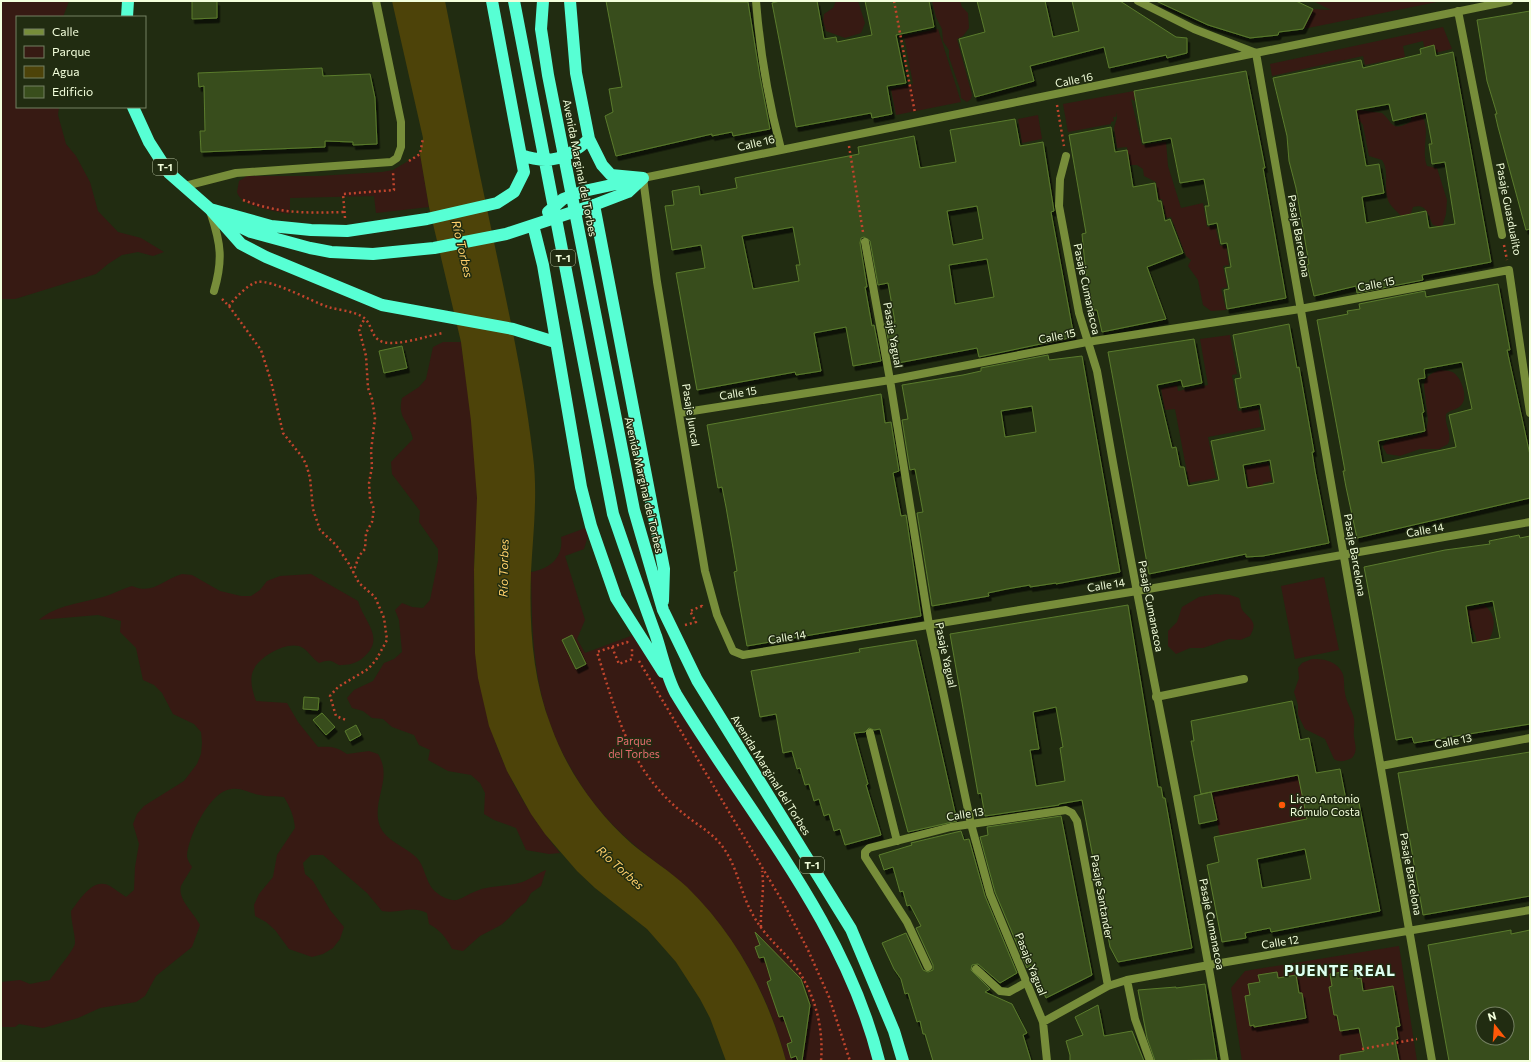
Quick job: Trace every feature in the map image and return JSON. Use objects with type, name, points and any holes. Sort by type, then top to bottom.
[{"type":"highway","points":[[127,16],[128,1]]},
{"type":"highway","points":[[210,209],[271,226],[304,230],[347,231],[427,219],[497,203],[514,192],[524,172],[492,1]]},
{"type":"highway","name":"T-1","points":[[514,1],[613,514],[636,585],[675,692],[776,848],[833,940],[856,989],[873,1038],[878,1061]]},
{"type":"highway","name":"Avenida Marginal del Torbes","points":[[543,1],[541,29],[548,75],[634,510],[663,610],[697,680],[851,929],[883,1002],[903,1061]]},
{"type":"highway","points":[[570,1],[576,73],[589,139],[602,165],[611,175],[643,178]]},
{"type":"highway","name":"T-1","points":[[133,108],[149,142],[169,173],[210,209]]},
{"type":"highway","points":[[521,155],[537,161],[551,160],[576,151],[589,139]]},
{"type":"highway","points":[[210,209],[232,224],[251,232],[310,248],[352,254],[373,254],[434,248],[506,234],[594,206],[628,192],[643,178]]},
{"type":"highway","points":[[533,225],[563,199],[584,191],[643,178]]},
{"type":"highway","points":[[594,206],[664,569],[663,610]]},
{"type":"highway","points":[[210,209],[241,244],[266,257],[382,306],[513,329],[555,342]]},
{"type":"highway","points":[[533,225],[543,266],[581,487],[606,572],[616,598],[675,692]]},
{"type":"street","points":[[185,186],[236,173],[391,162],[397,158],[401,148],[401,122],[376,1]]},
{"type":"street","points":[[756,1],[760,45],[768,100],[781,149]]},
{"type":"street","points":[[1138,1],[1194,29],[1256,52]]},
{"type":"street","name":"Calle 16","points":[[643,178],[1509,1]]},
{"type":"street","name":"Pasaje Guasdualito","points":[[1458,11],[1502,234]]},
{"type":"street","name":"Pasaje Barcelona","points":[[1256,52],[1432,1061]]},
{"type":"street","name":"Pasaje Cumanacoa","points":[[1066,156],[1060,179],[1059,206],[1079,313],[1097,371],[1156,697],[1209,964],[1225,1061]]},
{"type":"street","name":"Pasaje Juncal","points":[[643,178],[657,282],[705,571],[717,615],[733,652]]},
{"type":"street","points":[[210,209],[217,228],[220,246],[218,273],[214,291]]},
{"type":"street","name":"Pasaje Yagual","points":[[865,242],[890,380],[929,625],[971,824],[990,894],[1043,1022],[1047,1061]]},
{"type":"street","name":"Pasaje Guasdualito","points":[[1509,270],[1530,413]]},
{"type":"street","name":"Calle 15","points":[[680,414],[890,380],[1087,342],[1300,309],[1509,270]]},
{"type":"street","name":"Calle 14","points":[[733,652],[743,655],[929,625],[1137,591],[1530,522]]},
{"type":"street","points":[[1156,697],[1244,679]]},
{"type":"street","points":[[870,734],[897,841]]},
{"type":"street","name":"Calle 13","points":[[1381,766],[1530,738]]},
{"type":"street","name":"Calle 13","points":[[928,967],[906,922],[865,857],[865,852],[869,848],[951,826],[1066,810],[1072,813]]},
{"type":"street","name":"Pasaje Santander","points":[[1072,813],[1077,821],[1108,986]]},
{"type":"street","name":"Calle 12","points":[[1043,1022],[1108,986],[1127,980],[1209,964],[1410,932],[1530,910]]},
{"type":"street","points":[[976,969],[1000,991],[1009,992],[1027,982]]},
{"type":"street","points":[[1127,980],[1134,1020],[1150,1061]]},
{"type":"path","points":[[894,1],[917,122]]},
{"type":"path","points":[[1055,95],[1066,156]]},
{"type":"path","points":[[847,136],[865,242]]},
{"type":"path","points":[[347,231],[344,212],[344,194],[394,190],[393,170]]},
{"type":"path","points":[[243,200],[297,214],[344,212]]},
{"type":"path","name":"Pasaje Guasdualito","points":[[1502,234],[1509,270]]},
{"type":"path","points":[[229,306],[252,284],[263,282],[288,289],[312,301],[365,318],[375,337],[384,342],[395,343],[443,333]]},
{"type":"path","points":[[214,291],[229,306],[261,350],[271,381],[283,433],[303,458],[307,468],[310,478],[313,509],[320,530],[336,545],[349,564],[359,583],[375,597],[380,607],[386,629],[387,640],[376,660],[368,669],[338,687],[330,696],[336,716],[346,720]]},
{"type":"path","points":[[353,573],[360,556],[365,549],[366,533],[372,522],[374,510],[370,499],[368,483],[372,467],[371,451],[374,418],[372,399],[368,388],[366,356],[359,329],[365,318]]},
{"type":"path","points":[[821,1061],[821,1031],[818,1013],[809,991],[792,963],[761,928],[747,903],[736,869],[726,851],[712,836],[684,814],[664,795],[638,762],[620,723],[597,652],[627,642],[784,904],[808,950],[829,997],[850,1061]]},
{"type":"path","points":[[761,928],[760,912],[764,888],[762,869]]},
{"type":"path","points":[[1362,1048],[1428,1037]]},
{"type":"green space","points":[[1,1],[69,1],[63,16],[16,16],[16,108],[59,108],[58,115],[66,144],[76,156],[90,182],[98,211],[118,232],[141,238],[164,252],[153,256],[138,252],[122,255],[96,274],[15,299],[1,299]]},
{"type":"green space","points":[[836,1],[858,1],[865,23],[861,33],[845,38],[826,31],[823,21],[824,14],[833,8]]},
{"type":"green space","points":[[932,1],[960,1],[962,7],[968,13],[969,28],[963,36],[957,39],[972,95],[971,99],[967,102],[961,98],[960,89],[949,57],[949,50],[943,41],[942,29],[936,17]]},
{"type":"green space","points":[[1313,1],[1442,1],[1303,29],[1313,9],[1331,10]]},
{"type":"green space","points":[[1443,27],[1452,49],[1426,55],[1423,41],[1403,46],[1405,57],[1365,65],[1363,56],[1272,76],[1270,64]]},
{"type":"green space","points":[[938,29],[961,102],[896,115],[891,89],[913,84],[904,36]]},
{"type":"green space","points":[[1134,91],[1135,101],[1131,99],[1142,145],[1166,142],[1168,166],[1181,208],[1203,203],[1207,227],[1215,226],[1220,246],[1226,245],[1229,265],[1223,266],[1227,287],[1221,289],[1226,310],[1211,311],[1203,305],[1198,280],[1188,266],[1191,260],[1186,256],[1171,217],[1166,218],[1162,199],[1159,199],[1156,182],[1144,176],[1143,169],[1137,165],[1130,165],[1127,147],[1117,148],[1114,128],[1117,118],[1116,111],[1116,117],[1113,117],[1114,121],[1111,122],[1111,124],[1068,132],[1063,104]]},
{"type":"green space","points":[[1358,110],[1382,113],[1393,125],[1396,126],[1404,125],[1410,122],[1414,114],[1419,112],[1425,124],[1425,159],[1427,166],[1437,168],[1447,200],[1446,214],[1442,227],[1433,225],[1424,208],[1418,206],[1413,207],[1410,216],[1404,220],[1391,205],[1388,200],[1386,190],[1386,169],[1382,160],[1369,156],[1363,125],[1360,121],[1352,117]]},
{"type":"green space","points":[[1038,115],[1042,139],[1022,143],[1018,119]]},
{"type":"green space","points":[[420,154],[429,207],[376,213],[374,196],[290,198],[290,214],[259,208],[245,201],[237,192],[239,181],[247,176],[318,176],[382,172],[393,170]]},
{"type":"green space","points":[[1230,335],[1237,374],[1232,375],[1238,411],[1258,408],[1261,427],[1208,437],[1216,478],[1189,483],[1175,409],[1165,410],[1161,388],[1177,385],[1178,391],[1208,385],[1200,339]]},
{"type":"green space","points":[[443,342],[461,342],[472,420],[477,479],[474,612],[476,650],[481,687],[489,721],[500,754],[515,787],[535,820],[560,853],[549,854],[526,850],[516,828],[494,820],[484,814],[485,793],[480,783],[471,775],[448,771],[428,760],[430,750],[419,745],[414,735],[392,727],[383,719],[372,718],[363,711],[352,708],[347,698],[354,690],[373,681],[384,663],[394,659],[402,652],[399,620],[395,610],[402,603],[412,607],[423,608],[430,600],[438,561],[438,549],[419,522],[420,511],[392,474],[391,462],[413,439],[402,415],[402,398],[419,387],[426,379],[433,347]]},
{"type":"green space","points":[[1441,370],[1451,371],[1457,375],[1464,392],[1464,401],[1462,404],[1446,414],[1446,422],[1450,437],[1448,444],[1439,449],[1420,449],[1400,456],[1387,454],[1383,447],[1389,440],[1415,436],[1426,431],[1428,421],[1424,385],[1426,379],[1430,375]]},
{"type":"green space","points":[[1268,463],[1272,481],[1263,483],[1266,500],[1252,503],[1245,467]]},
{"type":"green space","name":"Parque del Torbes","points":[[591,526],[584,549],[565,556],[585,620],[577,639],[585,653],[639,633],[833,940],[879,1061],[786,1061],[779,1037],[760,990],[735,946],[721,926],[705,906],[681,882],[640,850],[614,827],[589,797],[569,765],[557,741],[541,695],[532,623],[531,572],[544,568],[554,561],[560,550],[561,537]]},
{"type":"green space","points":[[182,574],[192,575],[220,591],[241,596],[251,596],[260,590],[267,581],[280,576],[311,574],[358,601],[373,636],[371,649],[363,658],[355,663],[349,664],[339,665],[329,661],[319,663],[303,648],[290,646],[282,648],[267,655],[261,660],[253,671],[251,683],[256,701],[287,703],[298,722],[318,747],[333,748],[347,754],[369,751],[378,754],[382,762],[383,770],[378,810],[380,826],[388,837],[416,857],[422,866],[430,885],[439,894],[449,899],[457,900],[479,890],[522,882],[546,870],[541,886],[531,893],[526,902],[501,925],[480,936],[463,951],[452,949],[442,934],[429,924],[427,913],[415,910],[389,912],[382,911],[367,893],[323,855],[311,855],[303,863],[305,874],[313,881],[330,910],[344,927],[340,939],[333,948],[323,954],[312,957],[289,949],[275,930],[266,922],[255,916],[254,905],[259,894],[273,877],[277,855],[295,828],[293,816],[288,804],[284,797],[263,796],[236,789],[227,790],[213,800],[206,809],[195,828],[188,848],[187,857],[192,867],[181,886],[180,891],[184,901],[200,925],[192,947],[156,976],[145,996],[136,1002],[100,1008],[78,1018],[43,1028],[19,1024],[15,1027],[1,1027],[1,982],[20,980],[30,984],[50,980],[75,943],[71,911],[82,896],[92,887],[98,884],[104,884],[110,886],[126,897],[134,890],[135,867],[139,844],[133,824],[137,814],[144,806],[184,781],[197,764],[201,754],[201,732],[194,724],[173,714],[162,693],[154,685],[143,680],[136,648],[120,632],[121,621],[98,615],[39,620],[53,611],[70,605],[103,597],[132,586],[146,589],[152,588]]},
{"type":"green space","points":[[1324,577],[1339,650],[1295,659],[1281,586]]},
{"type":"green space","points":[[1216,594],[1230,595],[1239,598],[1243,611],[1251,619],[1253,624],[1250,636],[1240,640],[1229,639],[1203,648],[1190,648],[1176,654],[1168,646],[1168,631],[1177,622],[1182,607],[1199,597]]},
{"type":"green space","points":[[1484,605],[1490,611],[1494,624],[1490,638],[1477,657],[1476,637],[1472,628],[1465,621],[1466,610]]},
{"type":"green space","points":[[1312,659],[1331,662],[1340,669],[1343,675],[1344,690],[1354,719],[1356,748],[1352,758],[1347,760],[1340,761],[1334,759],[1325,739],[1305,729],[1298,715],[1298,705],[1294,692],[1299,678],[1298,668],[1302,663]]},
{"type":"green space","points":[[1298,775],[1307,819],[1220,836],[1211,792]]},
{"type":"green space","points":[[1399,946],[1417,1061],[1242,1061],[1231,988],[1245,971]]},
{"type":"water","name":"Río Torbes","points":[[392,1],[445,1],[525,397],[533,456],[535,485],[535,514],[531,572],[531,631],[540,689],[551,726],[565,759],[574,775],[606,818],[632,844],[687,887],[721,925],[748,967],[760,990],[779,1037],[786,1061],[726,1061],[710,1018],[700,999],[676,962],[647,929],[595,888],[577,871],[545,834],[531,814],[507,771],[489,726],[478,678],[475,653],[474,570],[477,498],[471,421],[461,342],[429,207],[420,154],[423,138]]},
{"type":"building","points":[[192,1],[217,1],[217,18],[192,19]]},
{"type":"building","points":[[606,1],[748,2],[770,129],[733,136],[732,132],[712,136],[712,134],[616,156],[605,116],[613,112],[609,89],[622,87]]},
{"type":"building","points":[[780,1],[817,1],[824,39],[836,37],[837,42],[872,35],[865,1],[929,1],[934,27],[896,35],[906,83],[887,86],[892,114],[872,118],[871,113],[796,127],[772,3]]},
{"type":"building","points":[[977,1],[1045,1],[1053,37],[1079,31],[1072,1],[1120,1],[1176,37],[1187,38],[1187,53],[1167,58],[1166,55],[1109,68],[1104,47],[1030,66],[1034,81],[975,97],[959,39],[985,32]]},
{"type":"building","points":[[1156,1],[1296,1],[1313,9],[1303,29],[1279,32],[1278,35],[1250,38],[1208,25]]},
{"type":"building","points":[[1530,11],[1530,229],[1526,230],[1498,127],[1495,114],[1497,114],[1487,81],[1477,20]]},
{"type":"building","points":[[1434,45],[1436,56],[1453,52],[1491,262],[1422,275],[1423,280],[1357,293],[1356,286],[1314,296],[1307,265],[1309,264],[1296,188],[1289,161],[1287,136],[1273,78],[1361,60],[1363,68],[1421,54],[1420,49]],"holes":[[[1389,104],[1393,121],[1426,113],[1432,144],[1429,144],[1432,164],[1445,162],[1455,224],[1429,228],[1426,211],[1366,223],[1362,197],[1384,193],[1379,164],[1366,166],[1356,110]]]},
{"type":"building","points":[[322,68],[323,76],[370,74],[375,98],[377,144],[353,145],[353,142],[325,141],[325,147],[201,152],[200,131],[205,131],[204,86],[199,87],[198,73]]},
{"type":"building","points":[[1246,71],[1265,168],[1263,168],[1286,298],[1227,309],[1224,290],[1229,289],[1225,268],[1231,267],[1227,243],[1221,244],[1217,223],[1208,225],[1205,206],[1209,206],[1204,179],[1180,183],[1171,138],[1143,143],[1134,91]]},
{"type":"building","points":[[1015,119],[1020,146],[1043,142],[1054,211],[1051,212],[1074,337],[979,357],[977,348],[898,363],[897,358],[892,359],[885,323],[895,322],[888,283],[878,285],[870,241],[864,237],[861,238],[860,243],[867,287],[865,287],[872,326],[874,325],[881,361],[853,366],[846,327],[814,333],[821,371],[796,375],[795,372],[697,390],[676,273],[705,268],[701,245],[672,250],[665,206],[674,205],[672,191],[699,186],[700,195],[737,188],[735,178],[859,154],[858,147],[914,136],[920,168],[956,162],[950,130]],"holes":[[[977,206],[983,239],[953,245],[947,211]],[[793,227],[800,265],[796,265],[799,281],[753,289],[742,236]],[[987,259],[994,297],[955,304],[949,265]]]},
{"type":"building","points":[[1111,127],[1115,152],[1127,150],[1133,187],[1155,183],[1158,201],[1161,201],[1165,221],[1170,219],[1183,253],[1147,267],[1166,319],[1102,332],[1097,310],[1094,310],[1086,275],[1082,234],[1086,233],[1069,135]]},
{"type":"building","points":[[1498,284],[1510,350],[1507,350],[1530,455],[1530,498],[1357,538],[1343,471],[1345,471],[1317,320],[1348,314],[1347,311],[1360,309],[1359,304],[1425,291],[1426,297]],"holes":[[[1462,362],[1472,409],[1449,415],[1456,447],[1382,463],[1378,441],[1425,431],[1422,413],[1424,412],[1418,379],[1425,378],[1424,369]]]},
{"type":"building","points":[[1289,324],[1297,368],[1299,367],[1314,452],[1312,452],[1315,471],[1329,543],[1263,556],[1246,557],[1246,554],[1149,574],[1108,352],[1194,339],[1202,383],[1183,387],[1181,380],[1157,385],[1172,448],[1176,447],[1180,467],[1184,467],[1188,486],[1219,480],[1211,441],[1265,430],[1260,404],[1240,408],[1235,379],[1241,378],[1233,335]],"holes":[[[1270,460],[1274,483],[1247,488],[1243,465]]]},
{"type":"building","points":[[402,346],[407,368],[384,373],[379,351]]},
{"type":"building","points":[[1048,355],[1049,360],[1082,356],[1120,572],[1056,584],[1030,587],[1030,585],[1007,589],[988,593],[989,596],[932,606],[917,513],[923,512],[915,469],[910,470],[902,420],[908,419],[902,385],[963,375],[981,371],[981,368]],"holes":[[[1032,406],[1036,432],[1005,437],[1001,411]]]},
{"type":"building","points":[[881,394],[885,423],[891,422],[899,471],[893,473],[901,516],[906,515],[921,616],[747,646],[734,572],[737,571],[726,507],[722,487],[718,488],[707,425]]},
{"type":"building","points":[[1519,535],[1520,538],[1530,536],[1530,724],[1414,743],[1412,737],[1396,740],[1364,567],[1445,550],[1490,544],[1489,541]],"holes":[[[1493,601],[1500,638],[1472,643],[1466,606]]]},
{"type":"building","points":[[1128,605],[1158,787],[1161,787],[1163,798],[1165,798],[1192,948],[1118,962],[1110,947],[1082,800],[985,816],[981,793],[978,794],[950,634]],"holes":[[[1056,707],[1063,747],[1060,748],[1065,781],[1036,786],[1030,750],[1039,749],[1033,712]]]},
{"type":"building","points":[[572,635],[586,664],[576,669],[562,640]]},
{"type":"building","points":[[916,640],[957,821],[908,832],[880,729],[874,730],[869,728],[865,732],[854,733],[868,784],[866,785],[881,835],[845,845],[840,829],[834,831],[829,814],[824,816],[819,799],[814,801],[809,784],[805,785],[800,768],[797,769],[792,751],[783,753],[776,714],[760,717],[751,671],[860,652],[859,649]]},
{"type":"building","points":[[304,697],[319,698],[318,710],[303,709]]},
{"type":"building","points":[[1292,701],[1300,740],[1309,738],[1316,773],[1340,769],[1347,805],[1359,803],[1380,911],[1271,932],[1270,928],[1245,933],[1246,938],[1222,942],[1207,865],[1219,862],[1214,837],[1307,819],[1298,775],[1201,794],[1191,741],[1194,741],[1191,721]],"holes":[[[1305,849],[1311,879],[1262,888],[1257,859]]]},
{"type":"building","points":[[322,713],[335,727],[326,735],[313,720]]},
{"type":"building","points":[[356,725],[361,735],[350,741],[345,731]]},
{"type":"building","points":[[1530,752],[1530,896],[1423,915],[1398,773]]},
{"type":"building","points":[[1211,792],[1217,820],[1199,824],[1194,796]]},
{"type":"building","points":[[1061,816],[1092,975],[1046,998],[1031,965],[1027,968],[995,892],[980,837],[988,835],[987,827]]},
{"type":"building","points":[[961,831],[964,840],[969,839],[985,896],[1017,973],[1000,983],[978,964],[972,965],[971,970],[990,989],[985,992],[1012,1004],[1027,1033],[1023,1035],[1031,1061],[933,1061],[925,1034],[923,1034],[920,1021],[917,1022],[908,993],[905,994],[901,979],[894,969],[882,943],[906,933],[923,970],[928,972],[933,970],[933,965],[916,928],[921,926],[910,905],[907,906],[903,891],[900,892],[893,867],[884,870],[879,855],[912,845],[911,843]]},
{"type":"building","points":[[1511,930],[1511,934],[1530,930],[1530,1061],[1449,1061],[1428,945]]},
{"type":"building","points":[[755,932],[801,979],[810,1005],[802,1061],[798,1061],[796,1056],[791,1058],[787,1044],[792,1042],[783,1016],[779,1017],[767,982],[771,980],[764,957],[759,958],[755,947],[760,945]]},
{"type":"building","points":[[1356,970],[1357,979],[1361,978],[1363,991],[1393,986],[1400,1026],[1396,1027],[1398,1039],[1395,1040],[1399,1061],[1340,1061],[1340,1055],[1364,1051],[1359,1028],[1340,1031],[1337,1015],[1334,1015],[1329,987],[1332,986],[1330,974]]},
{"type":"building","points":[[1277,972],[1278,978],[1296,975],[1299,993],[1302,993],[1306,1018],[1254,1027],[1254,1025],[1250,1026],[1245,996],[1250,995],[1248,984],[1260,982],[1258,975]]},
{"type":"building","points":[[1205,984],[1217,1060],[1155,1061],[1147,1038],[1138,990],[1176,988]]},
{"type":"building","points":[[1098,1005],[1104,1036],[1132,1031],[1144,1061],[1070,1061],[1066,1041],[1083,1035],[1075,1017]]},
{"type":"place","name":"Liceo Antonio Rómulo Costa","points":[[1282,805]]},
{"type":"district","name":"PUENTE REAL","points":[[1340,971]]}]
